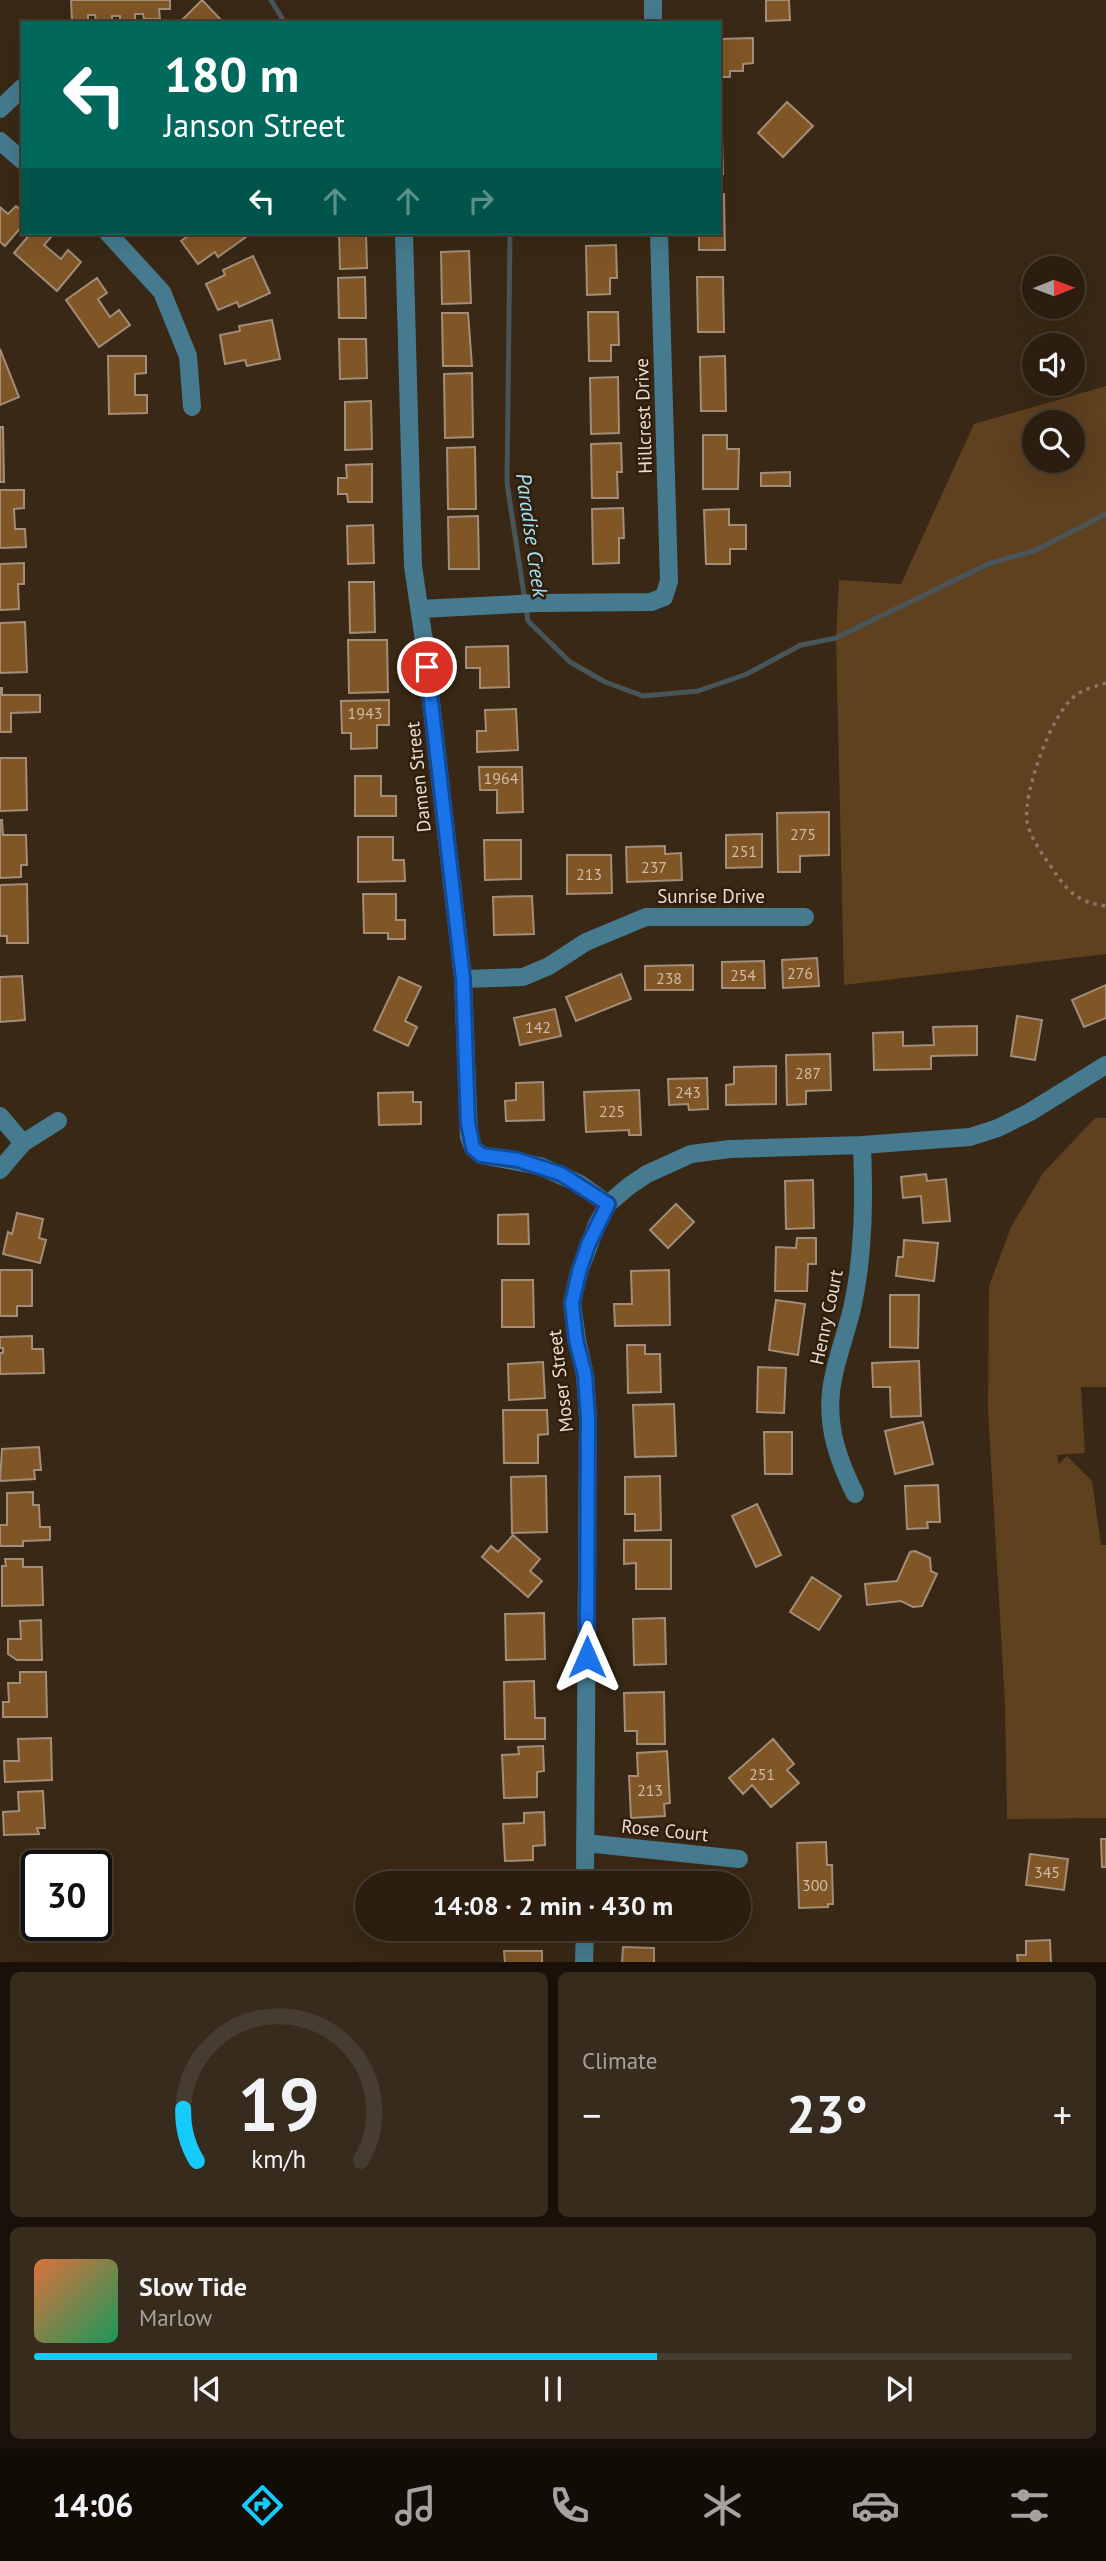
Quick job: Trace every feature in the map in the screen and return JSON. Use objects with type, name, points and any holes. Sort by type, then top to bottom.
[{"type":"street","points":[[653,0],[653,21]]},
{"type":"street","points":[[0,109],[21,89]]},
{"type":"street","points":[[0,141],[21,159]]},
{"type":"street","points":[[110,235],[162,292],[188,356],[191,407]]},
{"type":"street","name":"Damen Street","points":[[404,235],[413,566],[463,979],[468,1123],[473,1148],[481,1155],[518,1160],[561,1174],[608,1204]]},
{"type":"street","name":"Hillcrest Drive","points":[[420,609],[539,603],[650,602],[664,597],[669,580],[659,235]]},
{"type":"street","name":"Sunrise Drive","points":[[463,979],[523,976],[549,966],[586,942],[646,917],[805,917]]},
{"type":"street","name":"Moser Street","points":[[585,1871],[588,1418],[585,1375],[576,1340],[572,1303],[585,1254],[608,1204],[647,1174],[691,1154],[730,1149],[862,1145],[970,1137],[998,1128],[1030,1112],[1106,1065]]},
{"type":"street","points":[[0,1116],[23,1143]]},
{"type":"street","points":[[0,1170],[23,1143],[58,1121]]},
{"type":"street","name":"Henry Court","points":[[855,1494],[841,1466],[832,1434],[831,1392],[853,1304],[859,1259],[864,1197],[862,1145]]},
{"type":"street","name":"Rose Court","points":[[585,1843],[739,1859]]},
{"type":"street","points":[[584,1941],[584,1962]]},
{"type":"path","points":[[1106,683],[1076,695],[1061,713],[1035,771],[1027,798],[1027,822],[1034,839],[1072,895],[1094,905],[1106,906]]},
{"type":"shaded area","points":[[1106,386],[1106,954],[844,985],[836,638],[839,580],[901,584],[974,424],[1022,410],[1022,473],[1085,473],[1085,410],[1023,410],[1071,396],[1085,396],[1085,392]]},
{"type":"shaded area","points":[[1095,1118],[1106,1118],[1106,1387],[1081,1387],[1085,1453],[1057,1455],[1059,1464],[1067,1456],[1092,1481],[1101,1545],[1106,1545],[1106,1818],[1007,1819],[1005,1703],[988,1410],[989,1286],[1011,1227],[1043,1173]]},
{"type":"building","points":[[71,0],[170,0],[170,9],[159,9],[160,19],[144,19],[143,14],[135,14],[135,20],[120,21],[120,16],[112,16],[112,21],[96,21],[95,15],[88,15],[88,20],[72,21]]},
{"type":"building","points":[[202,0],[222,21],[181,21]]},
{"type":"building","points":[[766,0],[789,0],[790,20],[766,21]]},
{"type":"building","points":[[753,38],[753,63],[743,64],[743,71],[730,71],[730,77],[721,77],[721,39]]},
{"type":"building","points":[[787,102],[813,126],[783,157],[758,133]]},
{"type":"building","points":[[721,106],[723,174],[721,174]]},
{"type":"building","points":[[721,194],[724,194],[725,250],[699,250],[699,235],[721,235]]},
{"type":"building","points":[[16,206],[21,210],[21,227],[5,246],[0,242],[0,207],[8,214]]},
{"type":"building","points":[[29,235],[51,235],[44,245],[61,259],[68,250],[81,262],[57,291],[14,253]]},
{"type":"building","points":[[189,235],[246,237],[218,257],[215,252],[198,264],[181,241]]},
{"type":"building","points":[[339,235],[366,235],[367,268],[340,269]]},
{"type":"building","points":[[616,245],[617,278],[610,278],[610,294],[587,295],[586,246]]},
{"type":"building","points":[[469,251],[471,303],[442,304],[441,252]]},
{"type":"building","points":[[253,256],[270,293],[239,307],[237,302],[218,310],[206,284],[225,275],[223,270]]},
{"type":"building","points":[[365,277],[366,318],[339,318],[338,278]]},
{"type":"building","points":[[697,277],[723,277],[724,332],[698,332]]},
{"type":"building","points":[[97,278],[107,293],[98,299],[110,317],[119,310],[130,325],[99,347],[66,300]]},
{"type":"building","points":[[588,312],[618,312],[619,345],[611,345],[611,361],[589,361]]},
{"type":"building","points":[[442,313],[468,313],[472,366],[443,366]]},
{"type":"building","points":[[272,320],[280,359],[247,366],[245,360],[225,364],[220,335],[240,331],[239,326]]},
{"type":"building","points":[[339,339],[366,339],[367,378],[340,379]]},
{"type":"building","points":[[0,349],[19,397],[0,405]]},
{"type":"building","points":[[108,356],[146,356],[146,373],[135,374],[135,395],[147,395],[147,413],[109,414]]},
{"type":"building","points":[[725,356],[726,411],[701,411],[700,357]]},
{"type":"building","points":[[472,373],[473,437],[445,438],[444,374]]},
{"type":"building","points":[[618,377],[619,433],[591,434],[590,378]]},
{"type":"building","points":[[371,401],[372,449],[345,450],[345,402]]},
{"type":"building","points":[[0,427],[3,427],[4,482],[0,482]]},
{"type":"building","points":[[703,435],[727,435],[727,449],[739,449],[738,489],[703,489]]},
{"type":"building","points":[[621,443],[622,472],[617,472],[618,498],[592,498],[591,444]]},
{"type":"building","points":[[475,447],[476,509],[448,509],[447,448]]},
{"type":"building","points":[[372,464],[372,502],[348,502],[347,494],[338,494],[338,478],[347,478],[346,465]]},
{"type":"building","points":[[790,472],[790,486],[761,486],[761,473]]},
{"type":"building","points":[[0,490],[24,490],[24,508],[14,509],[15,529],[25,529],[26,547],[0,548]]},
{"type":"building","points":[[623,508],[624,538],[619,538],[619,563],[593,564],[592,509]]},
{"type":"building","points":[[729,509],[729,525],[746,525],[746,549],[730,549],[730,564],[706,564],[704,510]]},
{"type":"building","points":[[478,516],[479,569],[449,569],[448,517]]},
{"type":"building","points":[[373,525],[374,563],[348,564],[347,526]]},
{"type":"building","points":[[24,563],[24,584],[18,584],[19,609],[0,610],[0,564]]},
{"type":"building","points":[[349,582],[374,582],[375,632],[350,633]]},
{"type":"building","points":[[25,622],[27,672],[0,673],[0,623]]},
{"type":"building","points":[[348,640],[387,640],[388,692],[349,693]]},
{"type":"building","points":[[508,646],[509,687],[480,688],[480,668],[466,668],[466,647]]},
{"type":"building","points":[[0,688],[2,695],[40,695],[40,712],[11,713],[11,732],[0,732]]},
{"type":"building","points":[[389,700],[389,725],[377,725],[377,748],[351,749],[351,733],[342,733],[341,701]]},
{"type":"building","points":[[516,709],[518,750],[477,752],[477,731],[486,731],[485,710]]},
{"type":"building","points":[[0,758],[26,758],[27,810],[0,811]]},
{"type":"building","points":[[479,767],[522,767],[523,812],[497,813],[497,790],[480,790]]},
{"type":"building","points":[[355,776],[381,776],[381,796],[396,796],[396,816],[355,816]]},
{"type":"building","points":[[829,812],[829,855],[800,856],[800,872],[778,872],[777,813]]},
{"type":"building","points":[[0,820],[3,835],[26,835],[27,865],[21,865],[21,877],[0,878]]},
{"type":"building","points":[[762,834],[762,867],[726,868],[726,835]]},
{"type":"building","points":[[358,837],[393,837],[393,860],[404,860],[405,881],[358,882]]},
{"type":"building","points":[[484,840],[521,840],[521,879],[485,880]]},
{"type":"building","points":[[665,846],[665,854],[681,853],[682,880],[627,882],[626,847]]},
{"type":"building","points":[[567,855],[611,855],[612,893],[567,894]]},
{"type":"building","points":[[27,884],[28,943],[7,943],[7,936],[0,936],[0,885]]},
{"type":"building","points":[[363,894],[396,894],[396,920],[405,920],[405,939],[388,939],[388,933],[364,933]]},
{"type":"building","points":[[532,896],[534,934],[494,935],[493,897]]},
{"type":"building","points":[[817,958],[819,986],[783,988],[782,960]]},
{"type":"building","points":[[764,961],[765,988],[722,988],[722,962]]},
{"type":"building","points":[[693,965],[693,990],[645,990],[645,966]]},
{"type":"building","points":[[621,974],[631,999],[576,1021],[566,997]]},
{"type":"building","points":[[22,976],[25,1020],[0,1022],[0,977]]},
{"type":"building","points":[[399,977],[421,987],[405,1021],[417,1027],[408,1046],[374,1030]]},
{"type":"building","points":[[1106,985],[1106,1018],[1084,1027],[1072,1000]]},
{"type":"building","points":[[555,1009],[561,1036],[520,1045],[514,1018]]},
{"type":"building","points":[[1017,1016],[1042,1020],[1035,1060],[1011,1056]]},
{"type":"building","points":[[977,1026],[977,1055],[931,1056],[931,1069],[874,1070],[873,1033],[903,1032],[903,1046],[934,1045],[933,1027]]},
{"type":"building","points":[[830,1054],[831,1090],[806,1091],[806,1104],[787,1105],[786,1055]]},
{"type":"building","points":[[776,1066],[776,1104],[726,1105],[726,1085],[734,1084],[734,1067]]},
{"type":"building","points":[[707,1078],[708,1109],[689,1110],[688,1104],[669,1105],[668,1079]]},
{"type":"building","points":[[543,1082],[544,1120],[506,1121],[505,1101],[516,1100],[516,1083]]},
{"type":"building","points":[[639,1090],[641,1135],[629,1135],[629,1130],[586,1132],[584,1092]]},
{"type":"building","points":[[413,1092],[413,1102],[421,1102],[421,1124],[379,1125],[378,1093]]},
{"type":"building","points":[[926,1174],[927,1181],[946,1179],[950,1221],[923,1223],[921,1196],[903,1198],[901,1177]]},
{"type":"building","points":[[813,1180],[814,1228],[786,1229],[785,1181]]},
{"type":"building","points":[[676,1204],[694,1222],[668,1248],[650,1230]]},
{"type":"building","points":[[17,1213],[43,1219],[39,1238],[46,1240],[40,1263],[3,1254],[8,1232],[12,1234]]},
{"type":"building","points":[[528,1214],[529,1244],[498,1244],[498,1215]]},
{"type":"building","points":[[797,1238],[816,1238],[816,1264],[808,1264],[807,1291],[775,1291],[776,1247],[796,1248]]},
{"type":"building","points":[[904,1240],[938,1243],[934,1281],[896,1276],[898,1257],[903,1257]]},
{"type":"building","points":[[0,1270],[32,1270],[32,1306],[17,1306],[17,1316],[0,1316]]},
{"type":"building","points":[[669,1270],[670,1325],[615,1326],[614,1304],[632,1304],[631,1271]]},
{"type":"building","points":[[502,1280],[533,1280],[534,1327],[502,1327]]},
{"type":"building","points":[[890,1295],[919,1295],[918,1348],[890,1347]]},
{"type":"building","points":[[776,1300],[805,1304],[798,1355],[769,1350]]},
{"type":"building","points":[[32,1336],[32,1349],[43,1349],[44,1373],[0,1374],[0,1353],[3,1353],[3,1348],[0,1348],[0,1337]]},
{"type":"building","points":[[627,1345],[645,1345],[645,1354],[660,1354],[661,1392],[628,1393]]},
{"type":"building","points":[[919,1361],[921,1416],[891,1417],[890,1387],[873,1387],[872,1363]]},
{"type":"building","points":[[543,1362],[545,1398],[509,1400],[508,1364]]},
{"type":"building","points":[[758,1367],[786,1368],[784,1413],[757,1412]]},
{"type":"building","points":[[674,1404],[676,1456],[635,1457],[633,1405]]},
{"type":"building","points":[[503,1410],[547,1410],[548,1434],[538,1435],[538,1463],[504,1463]]},
{"type":"building","points":[[923,1422],[933,1464],[895,1474],[885,1431]]},
{"type":"building","points":[[764,1432],[792,1432],[792,1474],[765,1474]]},
{"type":"building","points":[[39,1447],[41,1470],[34,1470],[35,1479],[0,1481],[2,1449]]},
{"type":"building","points":[[546,1476],[547,1532],[512,1533],[511,1477]]},
{"type":"building","points":[[660,1476],[661,1530],[635,1531],[635,1514],[625,1514],[625,1477]]},
{"type":"building","points":[[938,1485],[940,1522],[927,1522],[928,1528],[907,1529],[905,1486]]},
{"type":"building","points":[[33,1492],[33,1505],[39,1505],[40,1527],[50,1527],[50,1540],[23,1541],[23,1546],[0,1546],[0,1525],[7,1525],[7,1493]]},
{"type":"building","points":[[757,1504],[781,1555],[756,1567],[732,1516]]},
{"type":"building","points":[[513,1535],[540,1559],[530,1571],[542,1581],[528,1597],[482,1557],[491,1546],[498,1552]]},
{"type":"building","points":[[624,1540],[671,1540],[671,1589],[636,1589],[636,1563],[624,1564]]},
{"type":"building","points":[[915,1551],[930,1558],[931,1571],[937,1574],[922,1606],[913,1607],[901,1601],[867,1605],[865,1584],[897,1581],[910,1552]]},
{"type":"building","points":[[5,1559],[23,1559],[23,1567],[42,1567],[43,1605],[2,1606],[2,1566],[6,1566]]},
{"type":"building","points":[[812,1577],[841,1596],[819,1630],[790,1612]]},
{"type":"building","points":[[544,1613],[545,1659],[506,1660],[505,1614]]},
{"type":"building","points":[[665,1618],[666,1664],[634,1665],[633,1619]]},
{"type":"building","points":[[41,1620],[42,1660],[17,1660],[8,1654],[8,1639],[21,1639],[20,1621]]},
{"type":"building","points":[[20,1672],[46,1672],[47,1717],[3,1717],[3,1702],[9,1702],[8,1683],[20,1683]]},
{"type":"building","points":[[534,1681],[535,1718],[545,1718],[545,1739],[505,1739],[504,1682]]},
{"type":"building","points":[[664,1692],[665,1744],[637,1744],[637,1731],[625,1731],[624,1693]]},
{"type":"building","points":[[51,1738],[52,1780],[5,1782],[4,1761],[19,1761],[18,1739]]},
{"type":"building","points":[[773,1739],[794,1764],[787,1770],[799,1783],[771,1807],[752,1785],[743,1794],[729,1778]]},
{"type":"building","points":[[543,1746],[544,1771],[537,1772],[537,1797],[504,1798],[502,1755],[519,1754],[518,1747]]},
{"type":"building","points":[[667,1751],[670,1803],[664,1804],[665,1816],[631,1818],[629,1776],[638,1776],[637,1753]]},
{"type":"building","points":[[43,1791],[45,1828],[37,1828],[39,1834],[4,1835],[3,1812],[19,1811],[18,1792]]},
{"type":"building","points":[[544,1812],[545,1845],[533,1846],[533,1860],[505,1861],[503,1824],[524,1823],[524,1813]]},
{"type":"building","points":[[1101,1839],[1106,1839],[1106,1867],[1102,1867]]},
{"type":"building","points":[[826,1842],[827,1865],[832,1865],[833,1904],[828,1904],[828,1907],[799,1908],[797,1843]]},
{"type":"building","points":[[1030,1854],[1068,1859],[1064,1890],[1026,1885]]},
{"type":"building","points":[[1050,1940],[1051,1962],[1018,1962],[1017,1955],[1026,1955],[1026,1941]]},
{"type":"building","points":[[623,1947],[654,1948],[654,1962],[622,1962]]},
{"type":"building","points":[[504,1951],[542,1951],[542,1962],[505,1962]]},
{"type":"waterway","name":"Paradise Creek","points":[[271,0],[284,21]]},
{"type":"waterway","name":"Paradise Creek","points":[[510,235],[507,483],[528,621],[570,662],[605,682],[643,696],[698,691],[747,674],[801,645],[836,638],[988,564],[1036,550],[1106,514]]},
{"type":"route","points":[[427,667],[463,979],[468,1123],[473,1148],[481,1155],[518,1160],[561,1174],[608,1204],[588,1245],[572,1303],[576,1340],[585,1375],[588,1418],[587,1657]]}]
